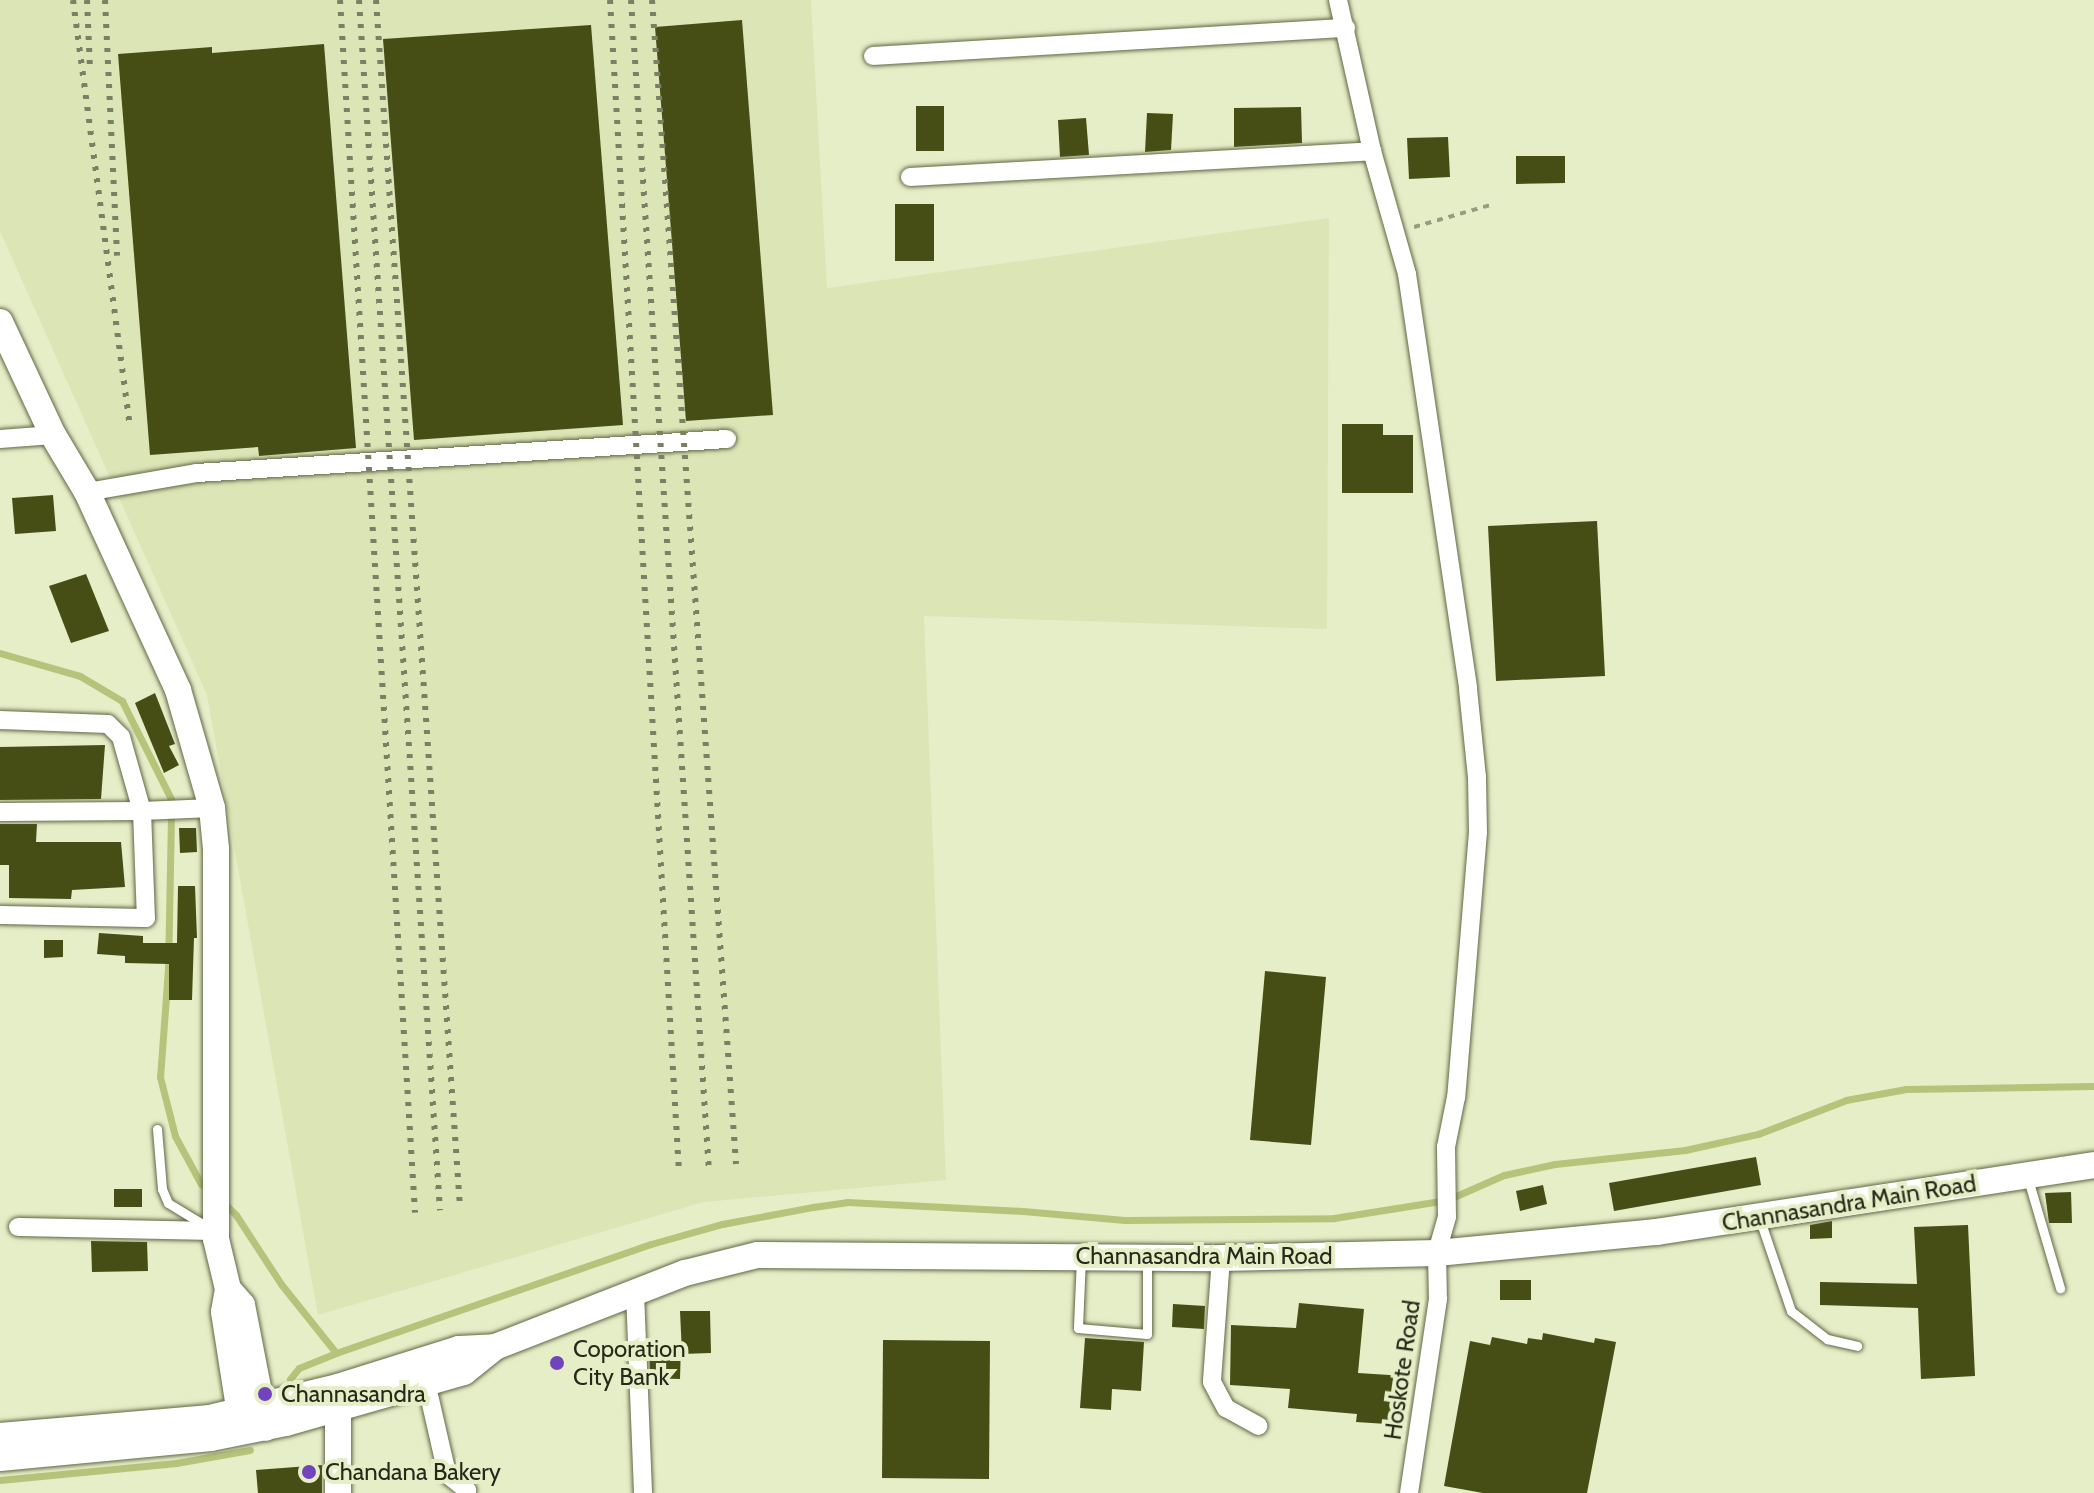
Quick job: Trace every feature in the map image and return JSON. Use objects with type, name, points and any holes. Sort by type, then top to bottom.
[{"type":"main road","points":[[0,322],[53,435],[87,492],[178,690],[212,808],[216,849],[216,1231],[228,1289],[224,1312],[252,1420]]},
{"type":"main road","name":"Channasandra Main Road","points":[[0,1458],[252,1420],[338,1397],[426,1382],[464,1372],[495,1347],[685,1273],[758,1255],[1221,1258],[1437,1253],[1657,1232],[2094,1165]]},
{"type":"main road","points":[[338,1493],[338,1397],[459,1349],[495,1347]]},
{"type":"main road","name":"Channasandra Main Road","points":[[0,1436],[210,1418],[252,1420]]},
{"type":"street","name":"Hoskote Road","points":[[1338,0],[1372,151],[1407,274],[1457,612],[1477,777],[1478,832],[1456,1097],[1446,1147],[1447,1217],[1437,1253],[1438,1299],[1409,1493]]},
{"type":"street","points":[[873,56],[1346,28]]},
{"type":"street","points":[[910,177],[1372,151]]},
{"type":"street","points":[[0,439],[53,435]]},
{"type":"street","points":[[87,492],[197,473],[727,439]]},
{"type":"street","points":[[0,720],[108,724],[121,737],[142,811],[146,918],[0,915]]},
{"type":"street","points":[[0,812],[212,808]]},
{"type":"street","points":[[18,1227],[216,1231]]},
{"type":"street","points":[[1221,1258],[1212,1382],[1226,1408],[1258,1426]]},
{"type":"street","points":[[635,1293],[643,1493]]},
{"type":"street","points":[[426,1382],[447,1474],[467,1490]]},
{"type":"lane","points":[[157,1129],[162,1189],[168,1203],[183,1215],[216,1231]]},
{"type":"lane","points":[[2027,1175],[2060,1288]]},
{"type":"lane","points":[[1759,1217],[1791,1311],[1827,1339],[1857,1346]]},
{"type":"lane","points":[[1081,1257],[1078,1328],[1147,1334],[1147,1257]]},
{"type":"path","points":[[1397,232],[1490,205]]},
{"type":"shaded area","points":[[0,0],[811,0],[827,288],[1329,218],[1327,629],[924,616],[946,1180],[704,1202],[318,1315],[207,695],[0,231]]},
{"type":"building","points":[[742,20],[773,415],[686,421],[655,27]]},
{"type":"building","points":[[591,25],[623,425],[414,440],[383,39]]},
{"type":"building","points":[[324,44],[356,448],[259,456],[258,447],[150,455],[118,54],[212,47],[212,53]]},
{"type":"building","points":[[916,106],[944,106],[944,151],[916,151]]},
{"type":"building","points":[[1301,107],[1302,143],[1234,147],[1234,108]]},
{"type":"building","points":[[1147,113],[1173,114],[1171,150],[1145,152]]},
{"type":"building","points":[[1086,118],[1089,155],[1060,157],[1058,120]]},
{"type":"building","points":[[1448,137],[1450,177],[1409,179],[1407,138]]},
{"type":"building","points":[[1516,156],[1565,156],[1565,183],[1516,184]]},
{"type":"building","points":[[895,204],[934,204],[934,261],[895,261]]},
{"type":"building","points":[[1342,424],[1383,424],[1383,435],[1413,435],[1413,493],[1342,493]]},
{"type":"building","points":[[53,495],[56,531],[15,534],[12,498]]},
{"type":"building","points":[[1597,521],[1605,676],[1496,681],[1488,526]]},
{"type":"building","points":[[86,574],[109,631],[71,643],[49,586]]},
{"type":"building","points":[[155,693],[175,744],[169,746],[179,765],[164,773],[135,703]]},
{"type":"building","points":[[105,745],[101,799],[0,800],[0,747]]},
{"type":"building","points":[[0,824],[37,824],[36,842],[121,842],[125,887],[72,890],[71,899],[9,898],[9,865],[0,865]]},
{"type":"building","points":[[179,828],[196,828],[197,852],[180,853]]},
{"type":"building","points":[[178,886],[195,886],[197,938],[194,938],[192,1000],[169,1000],[169,964],[125,963],[125,956],[97,954],[99,933],[143,936],[143,943],[177,943]]},
{"type":"building","points":[[44,940],[63,940],[63,957],[44,958]]},
{"type":"building","points":[[1265,971],[1326,977],[1311,1145],[1250,1140]]},
{"type":"building","points":[[1756,1157],[1761,1185],[1614,1211],[1609,1183]]},
{"type":"building","points":[[1543,1185],[1547,1204],[1520,1211],[1516,1191]]},
{"type":"building","points":[[114,1189],[142,1189],[142,1207],[114,1207]]},
{"type":"building","points":[[2071,1192],[2072,1223],[2049,1223],[2045,1193]]},
{"type":"building","points":[[1832,1221],[1832,1238],[1810,1239],[1810,1225]]},
{"type":"building","points":[[1968,1225],[1975,1376],[1921,1379],[1918,1308],[1820,1305],[1820,1282],[1917,1284],[1914,1227]]},
{"type":"building","points":[[91,1241],[147,1242],[148,1271],[92,1272]]},
{"type":"building","points":[[1500,1280],[1531,1280],[1531,1300],[1500,1300]]},
{"type":"building","points":[[1299,1303],[1364,1309],[1358,1373],[1405,1376],[1402,1425],[1356,1422],[1357,1414],[1288,1408],[1290,1389],[1230,1385],[1231,1325],[1296,1328]]},
{"type":"building","points":[[1173,1304],[1205,1306],[1204,1329],[1172,1327]]},
{"type":"building","points":[[680,1311],[710,1311],[711,1353],[682,1354]]},
{"type":"building","points":[[1543,1333],[1594,1343],[1595,1338],[1616,1342],[1587,1493],[1483,1493],[1444,1486],[1470,1341],[1490,1345],[1492,1337],[1527,1344],[1528,1338],[1542,1340]]},
{"type":"building","points":[[1085,1338],[1144,1342],[1141,1391],[1112,1389],[1111,1410],[1080,1408]]},
{"type":"building","points":[[883,1340],[990,1341],[989,1479],[882,1478]]},
{"type":"building","points":[[649,1343],[681,1344],[680,1379],[650,1378]]},
{"type":"building","points":[[322,1465],[322,1493],[258,1493],[256,1470]]},
{"type":"waterway","points":[[0,653],[80,676],[122,701],[171,799]]},
{"type":"waterway","points":[[171,815],[168,969],[160,1077],[175,1136],[201,1184]]},
{"type":"waterway","points":[[290,1379],[299,1368],[336,1353],[651,1244],[722,1224],[813,1207],[847,1202],[1125,1220],[1334,1218],[1447,1200],[1504,1175],[1555,1164],[1685,1150],[1758,1134],[1846,1100],[1906,1089],[2094,1086]]},
{"type":"waterway","points":[[224,1203],[236,1215],[281,1284],[336,1353]]},
{"type":"waterway","points":[[0,1480],[176,1463],[250,1450]]},
{"type":"railway","points":[[73,0],[130,427]]},
{"type":"railway","points":[[87,0],[90,69]]},
{"type":"railway","points":[[105,0],[117,256]]},
{"type":"railway","points":[[340,0],[415,1213]]},
{"type":"railway","points":[[359,0],[440,1210]]},
{"type":"railway","points":[[376,0],[460,1208]]},
{"type":"railway","points":[[610,0],[679,1173]]},
{"type":"railway","points":[[631,0],[709,1171]]},
{"type":"railway","points":[[652,0],[736,1164]]},
{"type":"place","name":"Coporation City Bank","points":[[557,1363]]},
{"type":"place","name":"Channasandra","points":[[265,1394]]},
{"type":"place","name":"Chandana Bakery","points":[[309,1472]]}]
